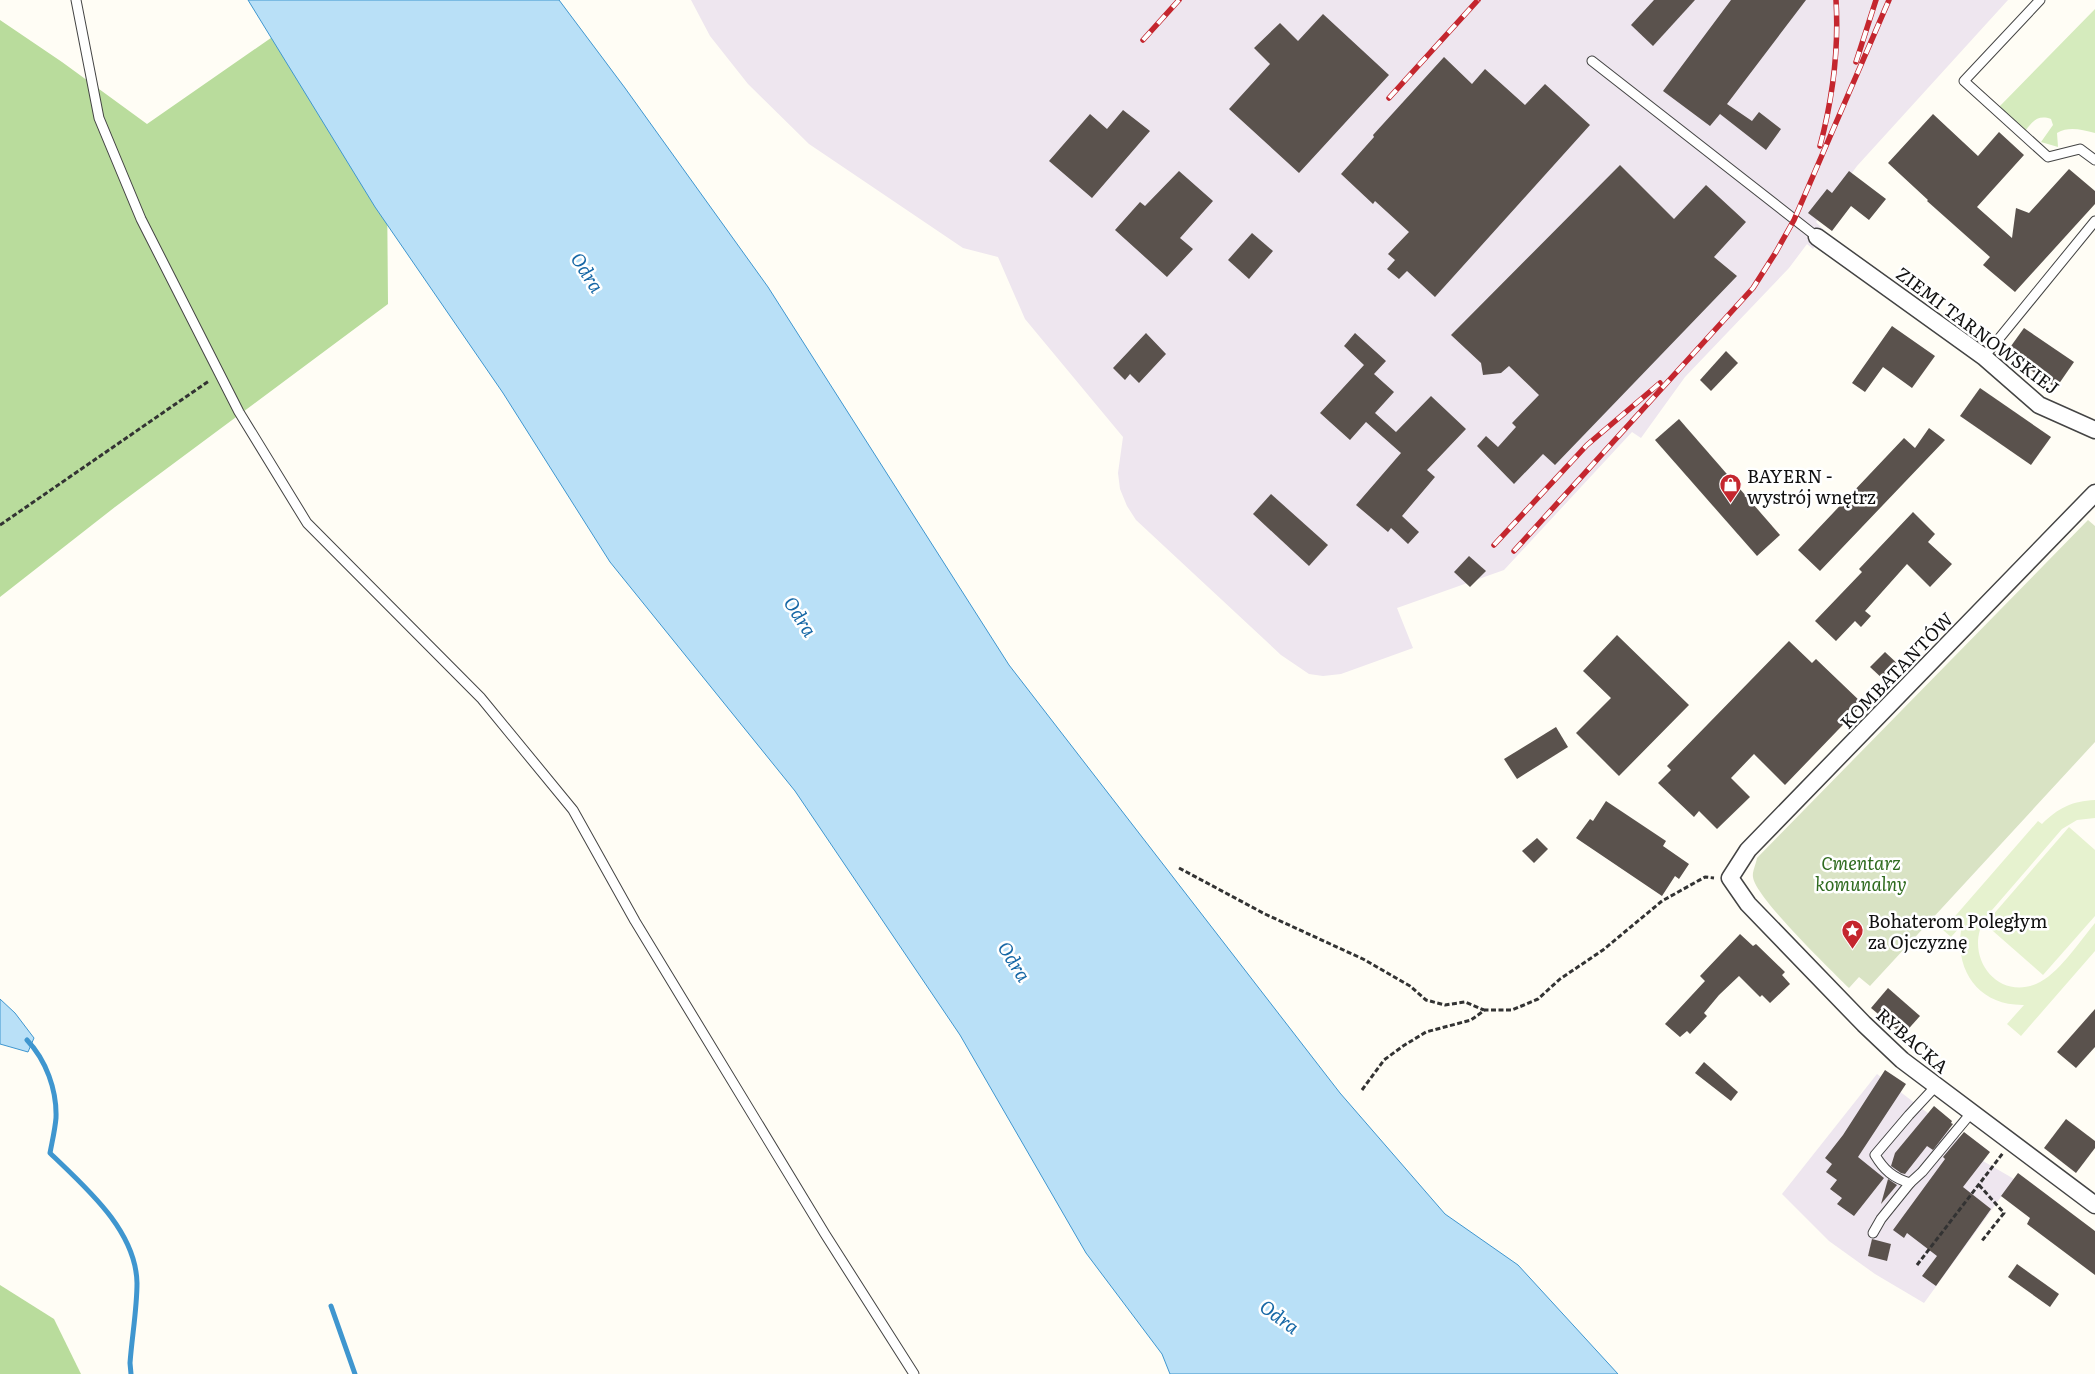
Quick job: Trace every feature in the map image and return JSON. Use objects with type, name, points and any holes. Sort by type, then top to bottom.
[{"type":"street","name":"ZIEMI TARNOWSKIEJ","points":[[1817,237],[1984,357],[2039,405],[2095,430]]},
{"type":"street","name":"KOMBATANTÓW","points":[[1730,878],[1748,850],[2095,493]]},
{"type":"street","name":"RYBACKA","points":[[1730,878],[1748,904],[1864,1024],[1902,1060],[2095,1205]]},
{"type":"lane","points":[[76,0],[100,118],[141,219],[239,412],[307,523],[481,698],[573,810],[640,929],[825,1234],[914,1374]]},
{"type":"lane","points":[[2040,0],[1964,81],[2048,157],[2080,149],[2095,160]]},
{"type":"lane","points":[[1592,61],[1817,237]]},
{"type":"lane","points":[[1984,357],[2095,220]]},
{"type":"lane","points":[[1910,1183],[1895,1178],[1881,1165],[1875,1155],[1908,1115],[1936,1086]]},
{"type":"lane","points":[[1873,1233],[1881,1219],[1910,1183],[1922,1172],[1971,1113]]},
{"type":"path","points":[[0,525],[210,381]]},
{"type":"path","points":[[1179,868],[1265,914],[1364,960],[1410,986],[1426,1000],[1445,1005],[1465,1002],[1485,1010],[1512,1010],[1538,999],[1560,979],[1603,950],[1662,901],[1705,878],[1730,878]]},
{"type":"path","points":[[1362,1090],[1384,1060],[1403,1046],[1426,1032],[1471,1020],[1485,1010]]},
{"type":"path","points":[[1917,1265],[2011,1143]]},
{"type":"path","points":[[1979,1185],[2004,1213],[1981,1242]]},
{"type":"shaded area","points":[[691,0],[2008,0],[1857,166],[1816,222],[1826,232],[1813,249],[1807,244],[1789,268],[1685,377],[1641,438],[1632,432],[1504,570],[1397,608],[1413,648],[1341,674],[1323,676],[1309,674],[1281,655],[1136,520],[1127,506],[1120,489],[1118,473],[1123,437],[1025,319],[998,257],[963,248],[809,144],[748,84],[710,36]]},
{"type":"shaded area","points":[[1877,1074],[1972,1147],[1977,1142],[1990,1152],[1983,1161],[2014,1179],[1924,1303],[1875,1274],[1829,1241],[1782,1194]]},
{"type":"green space","points":[[2095,9],[2095,133],[2076,129],[2062,131],[2057,133],[2058,147],[2041,142],[2053,125],[2051,119],[2037,119],[2026,130],[1999,107]]},
{"type":"green space","points":[[0,20],[62,62],[147,124],[291,24],[387,182],[388,304],[115,507],[0,597]]},
{"type":"green space","name":"Cmentarz komunalny","points":[[2088,520],[2095,526],[2095,742],[1870,986],[1859,977],[1849,988],[1795,933],[1766,900],[1753,877],[1757,858]]},
{"type":"green space","points":[[2095,800],[2095,818],[2077,820],[2062,829],[1986,917],[1980,931],[1978,945],[1981,959],[1987,971],[1996,980],[2008,986],[2021,988],[2044,980],[2060,966],[2095,923],[2095,951],[2021,1036],[2007,1024],[2024,1005],[2007,1004],[1993,999],[1981,991],[1965,969],[1961,956],[1962,925],[1951,937],[1943,930],[2038,821],[2042,824],[2066,806]]},
{"type":"green space","points":[[2069,827],[2095,850],[2095,916],[2043,975],[1985,924]]},
{"type":"green space","points":[[0,1285],[54,1319],[81,1374],[0,1374]]},
{"type":"water","name":"Odra","points":[[248,0],[559,0],[625,88],[768,287],[1009,665],[1340,1093],[1445,1214],[1518,1265],[1618,1374],[1170,1374],[1162,1354],[1086,1253],[960,1035],[795,791],[610,562],[503,393],[375,207]]},
{"type":"water","points":[[0,999],[15,1013],[34,1038],[28,1052],[0,1044]]},
{"type":"building","points":[[1654,0],[1695,0],[1653,46],[1631,25]]},
{"type":"building","points":[[1731,0],[1806,0],[1727,104],[1752,121],[1759,112],[1781,129],[1766,150],[1720,114],[1710,126],[1663,91]]},
{"type":"building","points":[[1323,14],[1389,75],[1299,173],[1229,109],[1270,64],[1254,48],[1280,23],[1298,41]]},
{"type":"building","points":[[1444,57],[1472,84],[1485,69],[1525,105],[1545,84],[1590,125],[1435,297],[1407,271],[1399,279],[1387,269],[1395,260],[1388,254],[1409,232],[1375,201],[1373,204],[1341,174],[1374,137],[1373,135]]},
{"type":"building","points":[[1123,110],[1150,131],[1092,198],[1049,161],[1090,114],[1107,129]]},
{"type":"building","points":[[1933,114],[1978,156],[1999,132],[2024,155],[1977,207],[2012,238],[2016,208],[2029,213],[2069,169],[2095,191],[2095,204],[2015,292],[1983,265],[1990,257],[1927,201],[1888,163]]},
{"type":"building","points":[[1620,165],[1674,219],[1706,185],[1746,222],[1714,257],[1737,276],[1555,465],[1543,454],[1514,484],[1477,446],[1486,436],[1498,447],[1516,427],[1512,423],[1539,395],[1509,366],[1501,373],[1483,375],[1481,363],[1451,335]]},
{"type":"building","points":[[1179,171],[1213,201],[1180,238],[1193,249],[1167,277],[1115,230],[1140,202],[1145,206]]},
{"type":"building","points":[[1849,171],[1886,199],[1869,220],[1851,206],[1832,231],[1808,213],[1827,189],[1832,193]]},
{"type":"building","points":[[1252,233],[1273,251],[1249,279],[1228,260]]},
{"type":"building","points":[[1892,326],[1935,356],[1912,388],[1883,367],[1865,392],[1852,383]]},
{"type":"building","points":[[2024,328],[2074,362],[2056,388],[2006,353]]},
{"type":"building","points":[[1146,333],[1166,354],[1139,383],[1130,374],[1125,380],[1113,368]]},
{"type":"building","points":[[1355,333],[1386,361],[1374,374],[1394,392],[1375,413],[1396,432],[1431,396],[1466,429],[1427,470],[1435,477],[1402,516],[1419,532],[1408,544],[1391,528],[1388,532],[1356,505],[1401,453],[1366,422],[1350,440],[1320,413],[1364,365],[1344,346]]},
{"type":"building","points":[[1726,351],[1738,363],[1711,391],[1700,380]]},
{"type":"building","points":[[1980,388],[2051,437],[2031,465],[1960,416]]},
{"type":"building","points":[[1679,419],[1780,535],[1757,556],[1655,440]]},
{"type":"building","points":[[1929,428],[1945,440],[1820,571],[1798,550],[1904,438],[1915,448]]},
{"type":"building","points":[[1271,494],[1328,545],[1309,566],[1253,514]]},
{"type":"building","points":[[1913,512],[1935,534],[1928,542],[1952,564],[1930,587],[1907,564],[1865,611],[1871,616],[1861,627],[1855,621],[1836,641],[1815,621],[1862,572],[1859,569]]},
{"type":"building","points":[[1469,556],[1486,571],[1470,587],[1454,572]]},
{"type":"building","points":[[1617,635],[1689,705],[1619,776],[1576,733],[1611,698],[1583,671]]},
{"type":"building","points":[[1789,641],[1812,663],[1816,659],[1863,704],[1785,785],[1754,754],[1731,778],[1750,797],[1717,829],[1699,811],[1694,817],[1658,783],[1671,770],[1667,766]]},
{"type":"building","points":[[1885,652],[1900,666],[1885,681],[1870,667]]},
{"type":"building","points":[[1556,727],[1568,747],[1517,779],[1504,759]]},
{"type":"building","points":[[1606,801],[1666,841],[1663,846],[1689,864],[1679,879],[1675,876],[1662,896],[1576,838],[1590,819],[1593,821]]},
{"type":"building","points":[[1537,838],[1548,849],[1534,863],[1522,851]]},
{"type":"building","points":[[1740,934],[1753,946],[1756,944],[1785,972],[1782,975],[1790,984],[1770,1003],[1762,995],[1760,997],[1739,976],[1719,995],[1704,1013],[1707,1016],[1690,1034],[1687,1031],[1680,1037],[1665,1024],[1705,981],[1700,976]]},
{"type":"building","points":[[1888,988],[1920,1016],[1903,1035],[1871,1008]]},
{"type":"building","points":[[2095,1009],[2095,1047],[2076,1068],[2057,1052]]},
{"type":"building","points":[[1704,1062],[1738,1092],[1731,1101],[1695,1073]]},
{"type":"building","points":[[1885,1070],[1906,1084],[1858,1157],[1884,1178],[1854,1216],[1837,1204],[1842,1198],[1830,1189],[1837,1180],[1826,1172],[1832,1164],[1825,1158],[1843,1135]]},
{"type":"building","points":[[1934,1106],[1953,1124],[1933,1150],[1927,1146],[1905,1174],[1901,1173],[1891,1166],[1895,1153]]},
{"type":"building","points":[[2066,1119],[2095,1141],[2095,1148],[2076,1173],[2044,1148]]},
{"type":"building","points":[[1964,1132],[1990,1152],[1963,1187],[1991,1209],[1936,1286],[1922,1276],[1937,1256],[1907,1233],[1904,1238],[1893,1230],[1945,1159],[1943,1157]]},
{"type":"building","points":[[2018,1173],[2095,1231],[2095,1275],[2027,1224],[2030,1218],[2001,1196]]},
{"type":"building","points":[[1888,1179],[1897,1185],[1881,1204]]},
{"type":"building","points":[[1872,1239],[1891,1244],[1887,1261],[1868,1256]]},
{"type":"building","points":[[2017,1264],[2059,1294],[2050,1307],[2008,1277]]},
{"type":"waterway","points":[[27,1040],[45,1066],[55,1097],[56,1118],[50,1153],[93,1195],[106,1211],[128,1245],[134,1264],[137,1293],[130,1363],[131,1374]]},
{"type":"waterway","points":[[331,1306],[355,1374]]},
{"type":"railway","points":[[1143,40],[1179,0]]},
{"type":"railway","points":[[1389,98],[1478,0]]},
{"type":"railway","points":[[1820,146],[1828,110],[1836,55],[1836,0]]},
{"type":"railway","points":[[1856,62],[1876,0]]},
{"type":"railway","points":[[1514,551],[1753,288],[1794,220],[1889,0]]},
{"type":"railway","points":[[1494,545],[1587,445],[1660,383]]},
{"type":"place","name":"BAYERN - wystrój wnętrz","points":[[1731,504]]},
{"type":"place","name":"Bohaterom Poległym za Ojczyznę","points":[[1852,949]]}]
